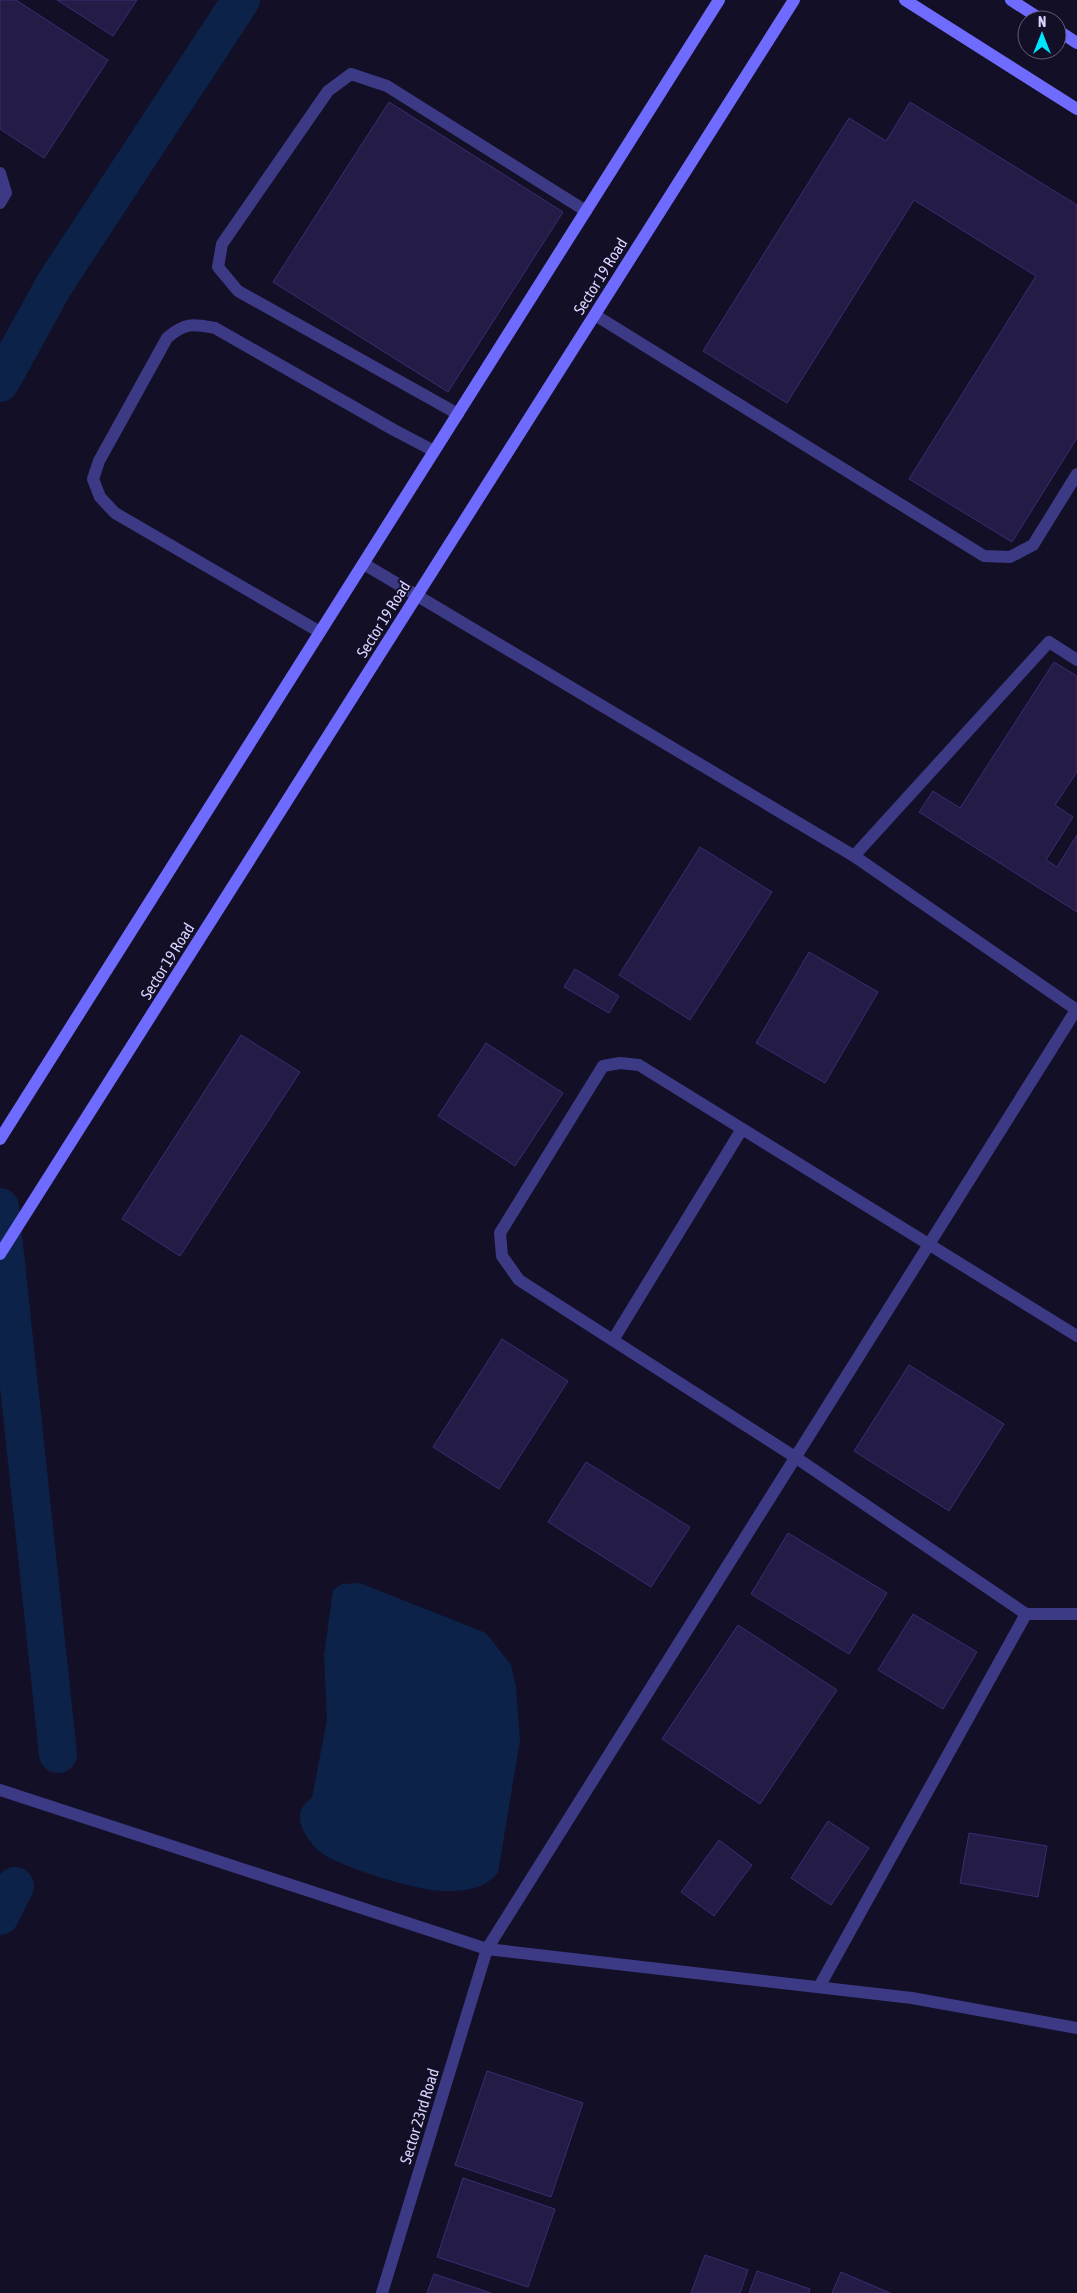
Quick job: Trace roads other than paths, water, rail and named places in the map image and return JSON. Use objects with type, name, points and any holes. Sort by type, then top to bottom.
[{"type":"street","points":[[0,1139],[719,0]]},
{"type":"street","name":"Sector 19 Road","points":[[0,1254],[794,0]]},
{"type":"street","points":[[905,0],[1077,109]]},
{"type":"street","points":[[1011,0],[1026,10]]},
{"type":"street","points":[[458,414],[238,291],[218,267],[222,244],[328,91],[351,74],[387,86],[586,211]]},
{"type":"street","points":[[0,173],[6,193],[0,203]]},
{"type":"street","points":[[595,315],[984,556],[1010,557],[1032,546],[1077,474]]},
{"type":"street","points":[[320,632],[115,513],[100,497],[93,479],[99,460],[167,338],[178,328],[193,324],[215,328],[434,451]]},
{"type":"street","points":[[364,564],[416,597],[854,856],[1076,1010]]},
{"type":"street","points":[[854,856],[1049,642],[1077,660]]},
{"type":"street","name":"Sector 23rd Road","points":[[382,2293],[487,1949],[1076,1010]]},
{"type":"street","points":[[1077,1336],[639,1065],[620,1063],[603,1066],[500,1233],[502,1256],[518,1280],[795,1457],[1026,1614],[1077,1614]]},
{"type":"street","points":[[612,1340],[742,1129]]},
{"type":"street","points":[[819,1987],[1026,1614]]},
{"type":"street","points":[[0,1790],[487,1949],[912,1998],[1077,2028]]},
{"type":"water","points":[[360,1583],[486,1633],[511,1665],[516,1687],[520,1740],[498,1873],[481,1886],[461,1890],[434,1890],[400,1883],[361,1871],[319,1851],[308,1838],[301,1824],[301,1810],[312,1798],[327,1719],[324,1655],[333,1590],[342,1584]]},
{"type":"waterway","points":[[0,383],[54,285],[241,0]]},
{"type":"waterway","points":[[0,1207],[58,1754]]},
{"type":"waterway","points":[[0,1916],[15,1886]]}]
